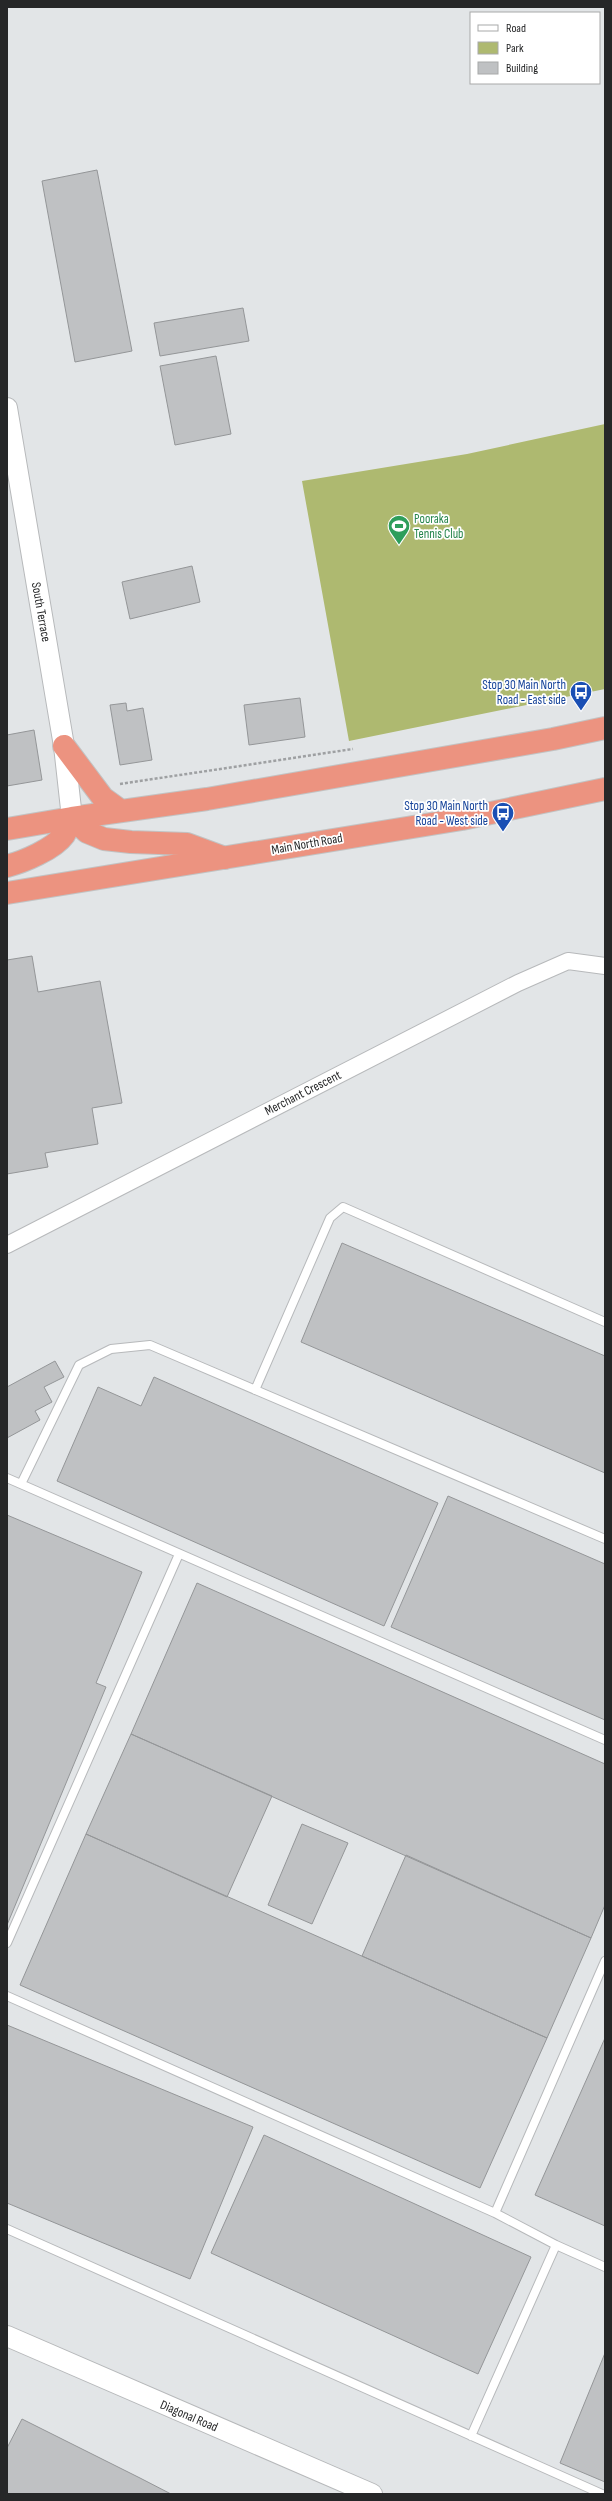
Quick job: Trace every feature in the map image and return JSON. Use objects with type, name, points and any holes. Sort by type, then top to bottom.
[{"type":"highway","points":[[7,830],[72,818],[231,795],[553,739],[605,728]]},
{"type":"highway","points":[[64,746],[103,798],[121,811]]},
{"type":"highway","name":"Main North Road","points":[[7,893],[469,818],[605,789]]},
{"type":"highway","points":[[72,818],[87,832],[104,839],[131,842],[187,844],[226,858]]},
{"type":"highway","points":[[7,866],[22,862],[55,843],[64,835],[72,818]]},
{"type":"street","name":"South Terrace","points":[[7,408],[9,429],[64,746],[72,818]]},
{"type":"street","name":"Merchant Crescent","points":[[7,1244],[518,983],[568,961],[605,966]]},
{"type":"street","name":"Diagonal Road","points":[[7,2336],[372,2494]]},
{"type":"lane","points":[[255,1390],[330,1218],[343,1207],[605,1322]]},
{"type":"lane","points":[[21,1484],[79,1365],[111,1349],[150,1345],[605,1540]]},
{"type":"lane","points":[[7,1478],[605,1740]]},
{"type":"lane","points":[[7,1943],[179,1554]]},
{"type":"lane","points":[[495,2214],[605,1961]]},
{"type":"lane","points":[[7,1996],[495,2214],[556,2245],[605,2267]]},
{"type":"lane","points":[[7,2229],[602,2494]]},
{"type":"lane","points":[[471,2436],[556,2245]]},
{"type":"path","points":[[117,785],[352,749]]},
{"type":"green space","points":[[605,424],[605,689],[349,741],[302,481],[467,454]]},
{"type":"building","points":[[97,170],[132,351],[75,362],[42,181]]},
{"type":"building","points":[[243,308],[249,341],[160,356],[154,323]]},
{"type":"building","points":[[216,356],[231,434],[175,445],[160,366]]},
{"type":"building","points":[[192,566],[200,602],[130,619],[122,582]]},
{"type":"building","points":[[300,698],[305,737],[249,745],[244,705]]},
{"type":"building","points":[[126,703],[127,711],[143,708],[152,760],[120,765],[110,705]]},
{"type":"building","points":[[34,730],[42,780],[7,786],[7,735]]},
{"type":"building","points":[[32,956],[38,992],[100,981],[122,1103],[92,1108],[98,1144],[45,1153],[48,1167],[7,1174],[7,960]]},
{"type":"building","points":[[342,1243],[605,1356],[605,1473],[301,1342]]},
{"type":"building","points":[[55,1361],[64,1377],[44,1387],[52,1402],[35,1411],[40,1420],[7,1438],[7,1387]]},
{"type":"building","points":[[154,1377],[438,1503],[384,1626],[57,1481],[98,1387],[141,1406]]},
{"type":"building","points":[[448,1496],[605,1564],[605,1720],[391,1627]]},
{"type":"building","points":[[7,1515],[142,1572],[96,1683],[106,1687],[7,1925]]},
{"type":"building","points":[[197,1583],[605,1764],[605,1905],[591,1938],[131,1734]]},
{"type":"building","points":[[131,1734],[272,1796],[227,1897],[86,1834]]},
{"type":"building","points":[[302,1824],[348,1843],[312,1924],[268,1905]]},
{"type":"building","points":[[86,1834],[547,2038],[480,2188],[20,1985]]},
{"type":"building","points":[[406,1855],[591,1938],[547,2038],[362,1956]]},
{"type":"building","points":[[7,2025],[253,2127],[190,2279],[7,2203]]},
{"type":"building","points":[[605,2038],[605,2226],[535,2195]]},
{"type":"building","points":[[264,2135],[531,2257],[478,2374],[211,2253]]},
{"type":"building","points":[[605,2353],[605,2482],[560,2463]]},
{"type":"building","points":[[22,2419],[171,2494],[7,2494],[7,2448]]},
{"type":"place","name":"Pooraka Tennis Club","points":[[399,546]]},
{"type":"place","name":"Stop 30 Main North Road - East side","points":[[581,712]]},
{"type":"place","name":"Stop 30 Main North Road - West side","points":[[503,832]]}]
